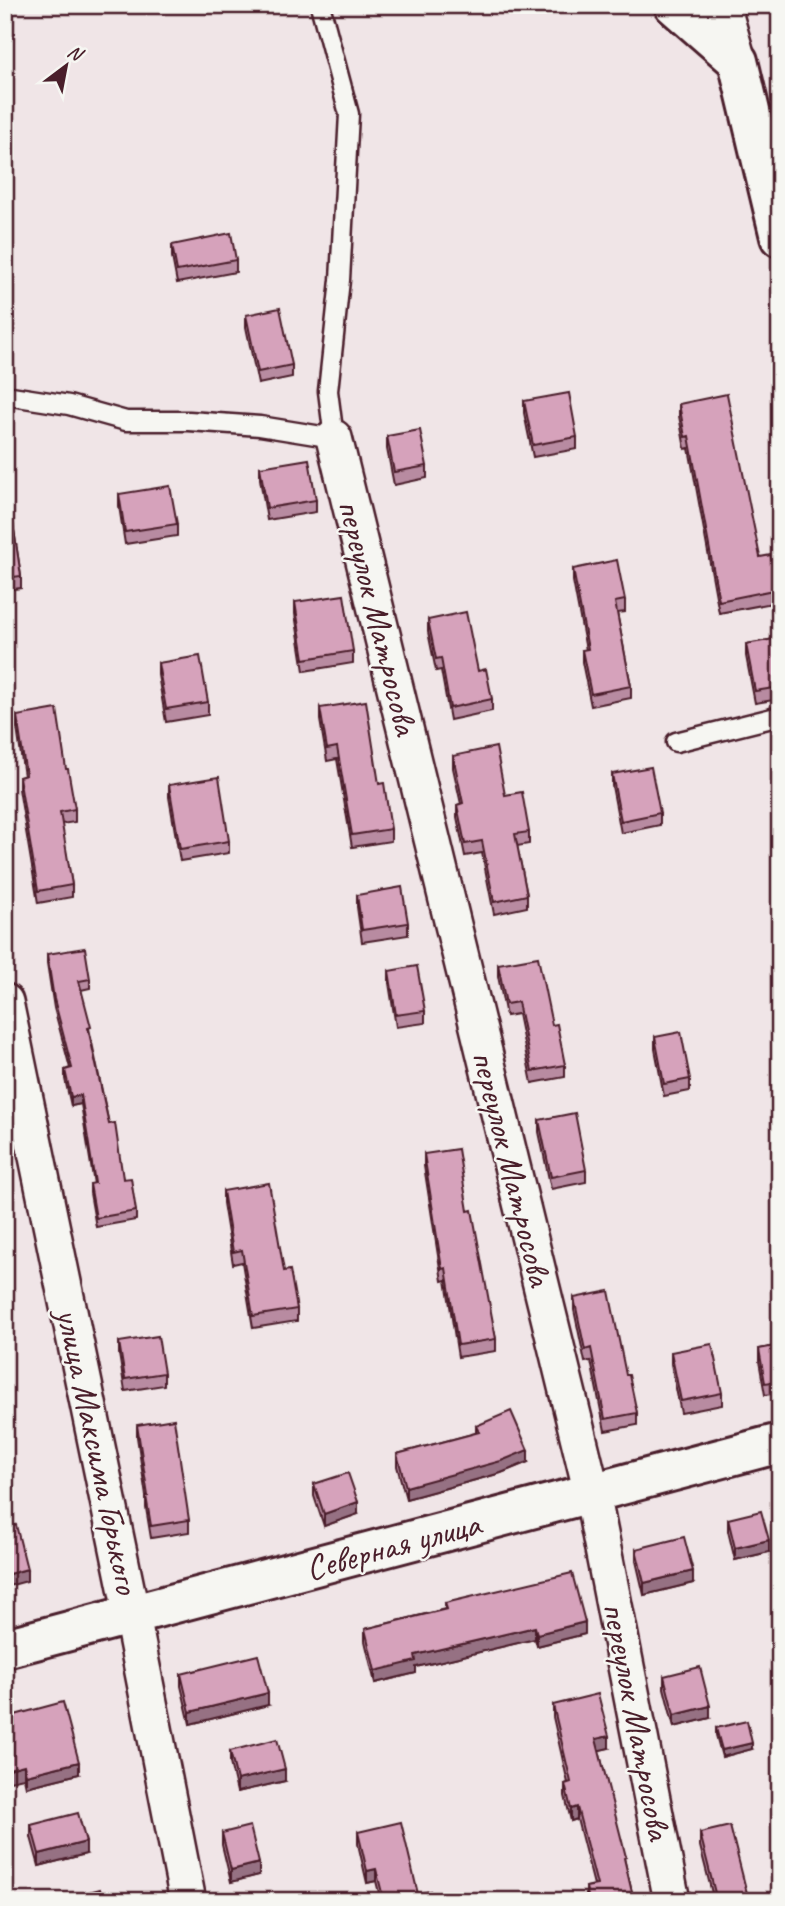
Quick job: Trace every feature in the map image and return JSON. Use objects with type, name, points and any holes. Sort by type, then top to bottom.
[{"type":"street","points":[[674,5],[738,61]]},
{"type":"street","points":[[722,5],[780,237]]},
{"type":"street","name":"переулок Матросова","points":[[334,438],[592,1493],[672,1901]]},
{"type":"street","name":"улица Максима Горького","points":[[5,1002],[188,1901]]},
{"type":"street","name":"Северная улица","points":[[5,1648],[780,1443]]},
{"type":"lane","points":[[5,395],[69,405],[125,421],[189,421],[260,426],[334,438],[328,391],[340,280],[349,114],[320,5]]},
{"type":"lane","points":[[676,742],[780,716]]},
{"type":"building","points":[[231,233],[236,260],[177,271],[172,245]]},
{"type":"building","points":[[280,308],[292,365],[258,372],[246,315]]},
{"type":"building","points":[[569,393],[577,437],[533,445],[524,401]]},
{"type":"building","points":[[727,394],[760,557],[771,555],[778,589],[719,601],[689,436],[685,437],[679,404]]},
{"type":"building","points":[[420,430],[427,466],[394,472],[387,436]]},
{"type":"building","points":[[309,459],[316,500],[267,508],[260,467]]},
{"type":"building","points":[[5,471],[21,576],[5,578]]},
{"type":"building","points":[[170,486],[177,524],[125,532],[119,494]]},
{"type":"building","points":[[617,560],[625,600],[615,602],[631,686],[591,694],[582,650],[588,649],[573,569]]},
{"type":"building","points":[[344,595],[353,651],[304,659],[295,602]]},
{"type":"building","points":[[466,612],[478,671],[486,669],[492,699],[450,708],[441,658],[436,659],[428,620]]},
{"type":"building","points":[[780,638],[780,687],[755,691],[746,644]]},
{"type":"building","points":[[200,656],[208,702],[166,709],[158,663]]},
{"type":"building","points":[[366,701],[379,784],[384,783],[391,829],[352,835],[337,747],[327,749],[320,708]]},
{"type":"building","points":[[57,709],[75,809],[60,812],[72,885],[38,891],[19,777],[26,775],[17,716]]},
{"type":"building","points":[[496,747],[505,795],[522,792],[529,832],[515,834],[527,895],[494,902],[482,841],[465,844],[457,805],[463,803],[453,756]]},
{"type":"building","points":[[651,767],[660,813],[621,821],[612,774]]},
{"type":"building","points":[[219,777],[229,841],[180,849],[169,785]]},
{"type":"building","points":[[402,887],[408,923],[362,930],[357,895]]},
{"type":"building","points":[[85,948],[90,979],[79,981],[91,1027],[88,1028],[109,1124],[115,1123],[123,1179],[131,1178],[136,1211],[96,1218],[90,1184],[95,1183],[81,1095],[71,1097],[65,1070],[72,1068],[54,999],[47,954]]},
{"type":"building","points":[[538,957],[552,1025],[557,1024],[565,1065],[532,1071],[518,1002],[506,1004],[498,964]]},
{"type":"building","points":[[417,966],[425,1011],[396,1015],[389,971]]},
{"type":"building","points":[[681,1032],[690,1079],[664,1084],[655,1037]]},
{"type":"building","points":[[575,1113],[586,1170],[551,1177],[539,1120]]},
{"type":"building","points":[[458,1149],[468,1211],[472,1210],[496,1339],[458,1345],[446,1268],[442,1269],[424,1154]]},
{"type":"building","points":[[269,1183],[284,1271],[290,1270],[297,1309],[253,1316],[242,1250],[233,1252],[223,1191]]},
{"type":"building","points":[[609,1291],[626,1375],[629,1375],[637,1413],[605,1419],[591,1348],[585,1350],[574,1298]]},
{"type":"building","points":[[158,1336],[164,1373],[125,1379],[119,1342]]},
{"type":"building","points":[[712,1344],[722,1393],[681,1401],[671,1352]]},
{"type":"building","points":[[780,1345],[780,1381],[765,1383],[759,1349]]},
{"type":"building","points":[[511,1411],[528,1450],[501,1461],[406,1487],[397,1454],[479,1432],[476,1426]]},
{"type":"building","points":[[174,1419],[189,1520],[151,1526],[137,1425]]},
{"type":"building","points":[[348,1473],[358,1502],[324,1514],[314,1484]]},
{"type":"building","points":[[761,1511],[769,1540],[735,1548],[728,1519]]},
{"type":"building","points":[[16,1525],[27,1569],[5,1575],[5,1528]]},
{"type":"building","points":[[684,1537],[693,1571],[644,1583],[636,1549]]},
{"type":"building","points":[[572,1573],[585,1622],[537,1634],[535,1627],[415,1655],[416,1661],[375,1671],[365,1629],[447,1609],[445,1603]]},
{"type":"building","points":[[258,1655],[268,1693],[190,1712],[181,1674]]},
{"type":"building","points":[[700,1667],[710,1706],[674,1715],[664,1676]]},
{"type":"building","points":[[598,1694],[609,1736],[596,1739],[626,1857],[624,1858],[634,1901],[589,1901],[586,1887],[597,1885],[577,1807],[571,1809],[565,1784],[571,1782],[553,1705]]},
{"type":"building","points":[[63,1702],[79,1762],[26,1775],[24,1765],[5,1770],[5,1722],[12,1720],[11,1716]]},
{"type":"building","points":[[747,1721],[752,1743],[722,1750],[716,1728]]},
{"type":"building","points":[[277,1739],[285,1769],[237,1780],[230,1751]]},
{"type":"building","points":[[78,1813],[86,1842],[39,1854],[31,1825]]},
{"type":"building","points":[[401,1822],[418,1894],[430,1891],[432,1901],[384,1901],[376,1869],[367,1871],[358,1832]]},
{"type":"building","points":[[250,1826],[259,1863],[231,1870],[222,1833]]},
{"type":"building","points":[[730,1826],[749,1901],[717,1901],[700,1833]]},
{"type":"building","points":[[100,1889],[103,1901],[59,1900]]}]
